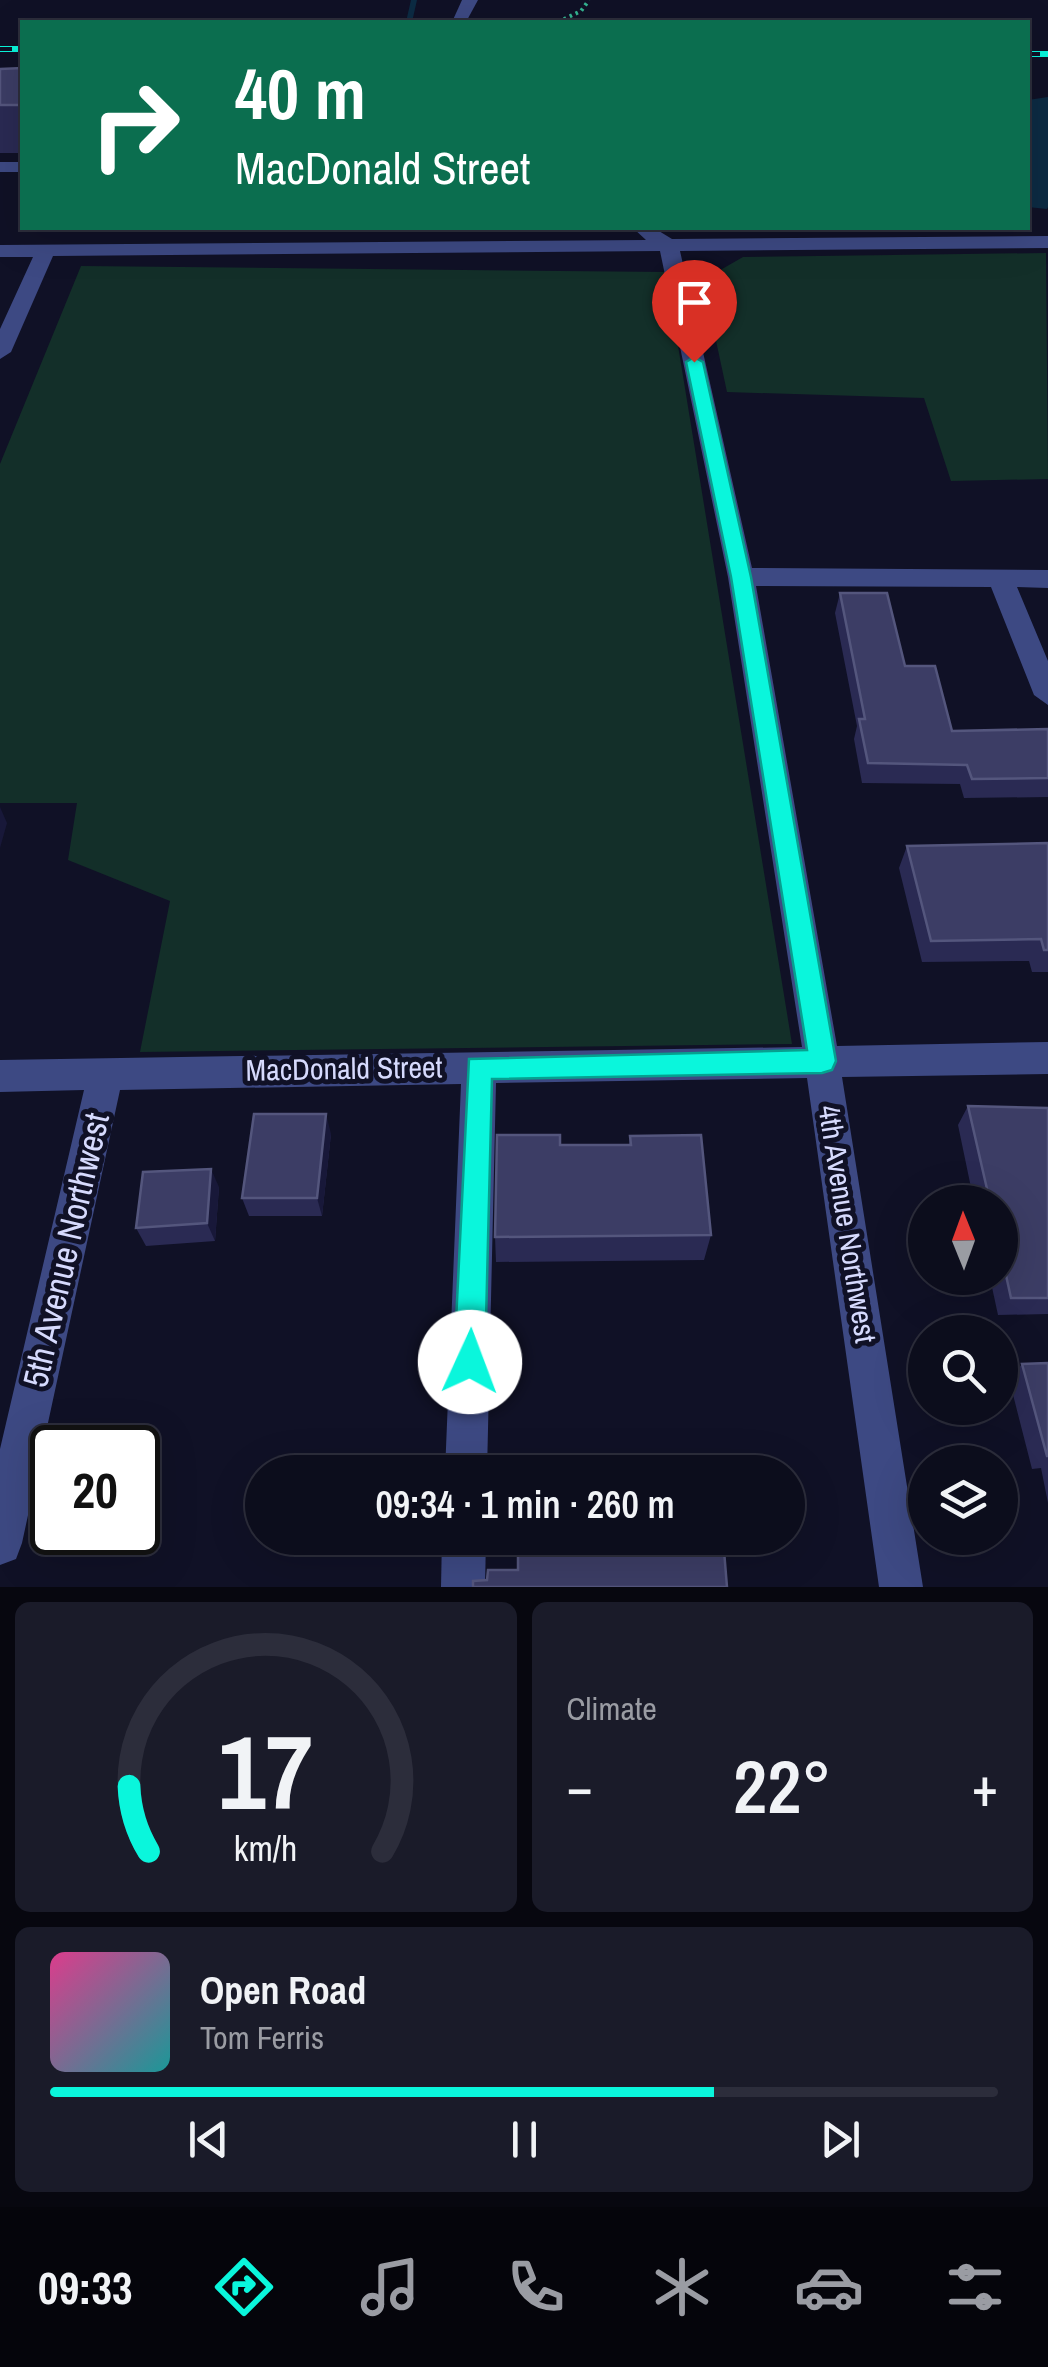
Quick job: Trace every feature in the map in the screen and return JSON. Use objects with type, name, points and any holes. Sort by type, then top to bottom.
[{"type":"street","points":[[645,230],[670,246]]},
{"type":"street","points":[[0,251],[426,236],[670,246],[1048,242]]},
{"type":"street","name":"4th Avenue Northwest","points":[[670,246],[741,577],[822,1061],[901,1587]]},
{"type":"street","points":[[0,352],[46,251]]},
{"type":"street","points":[[741,577],[1048,579]]},
{"type":"street","points":[[1001,579],[1048,696]]},
{"type":"street","name":"MacDonald Street","points":[[0,1076],[1048,1058]]},
{"type":"street","points":[[467,1455],[478,1067]]},
{"type":"street","name":"5th Avenue Northwest","points":[[0,1543],[106,1073]]},
{"type":"street","points":[[462,1587],[463,1555]]},
{"type":"path","points":[[562,20],[581,11],[589,0]]},
{"type":"green space","points":[[1046,253],[1048,479],[951,481],[924,398],[727,392],[703,280],[743,257]]},
{"type":"green space","points":[[81,266],[666,272],[792,1044],[140,1052],[170,901],[68,860],[77,803],[0,803],[0,464]]},
{"type":"water","points":[[1048,97],[1047,209],[1030,207],[1030,100]]},
{"type":"building","points":[[20,68],[20,105],[0,105],[0,69]]},
{"type":"building","points":[[840,593],[887,593],[905,666],[935,666],[952,731],[1048,729],[1048,778],[972,779],[967,765],[868,763],[859,719],[865,719]]},
{"type":"building","points":[[1048,843],[1048,950],[1044,950],[1041,939],[931,941],[907,846]]},
{"type":"building","points":[[968,1106],[1048,1108],[1048,1298],[1011,1298],[1010,1295],[1018,1295],[1018,1185],[986,1185]]},
{"type":"building","points":[[254,1114],[326,1114],[317,1198],[242,1198]]},
{"type":"building","points":[[497,1135],[560,1135],[560,1145],[631,1145],[630,1136],[701,1135],[711,1235],[495,1237]]},
{"type":"building","points":[[211,1169],[207,1223],[136,1228],[143,1172]]},
{"type":"building","points":[[1048,1363],[1048,1456],[1047,1456],[1022,1364]]},
{"type":"building","points":[[518,1555],[724,1555],[727,1587],[473,1587],[473,1581],[487,1580],[488,1570],[518,1570]]},
{"type":"waterway","points":[[409,20],[414,0]]},
{"type":"railway","points":[[0,49],[20,49]]},
{"type":"railway","points":[[1030,54],[1048,54]]},
{"type":"route","points":[[470,1362],[478,1067],[822,1061],[741,577],[694,362]]}]
